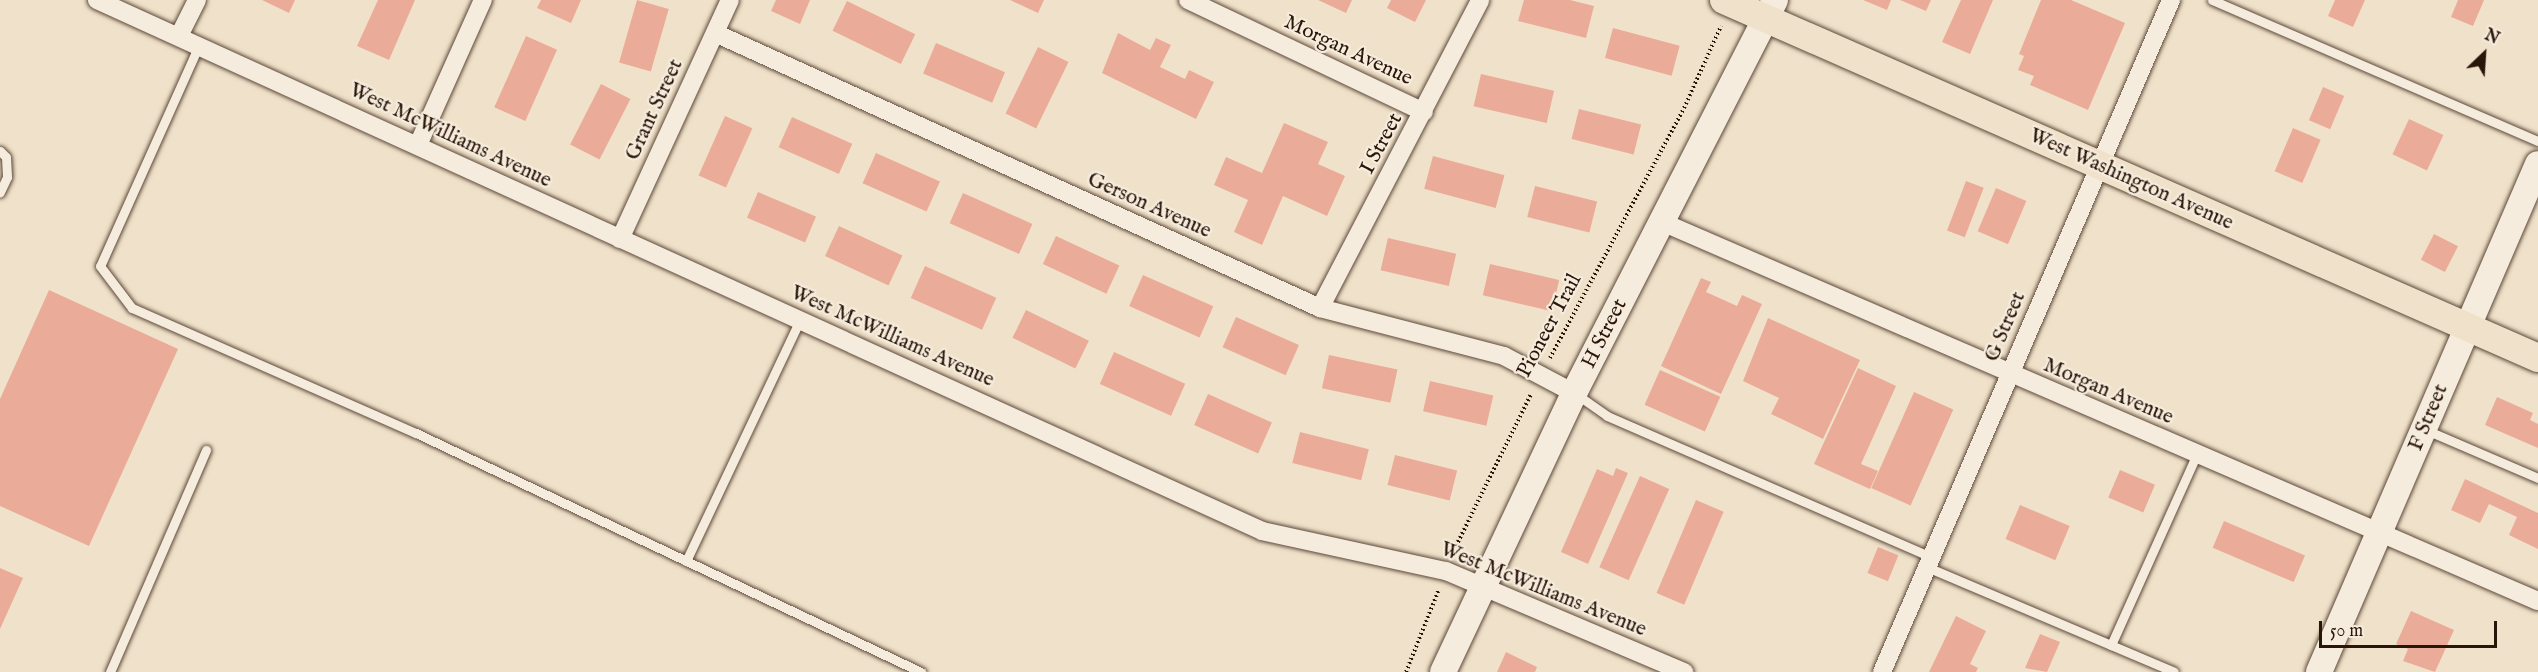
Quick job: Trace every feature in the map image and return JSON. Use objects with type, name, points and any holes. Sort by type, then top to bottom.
[{"type":"main road","name":"West Washington Avenue","points":[[1728,2],[1770,10],[2100,166],[2538,358]]},
{"type":"street","name":"West McWilliams Avenue","points":[[97,0],[1262,531],[1371,551],[1446,571],[1684,672]]},
{"type":"street","points":[[179,36],[197,0]]},
{"type":"street","points":[[418,145],[483,0]]},
{"type":"street","name":"Grant Street","points":[[620,239],[730,0]]},
{"type":"street","name":"Morgan Avenue","points":[[1188,0],[1424,112]]},
{"type":"street","name":"I Street","points":[[1320,308],[1424,112],[1480,0]]},
{"type":"street","name":"G Street","points":[[1882,672],[2171,0]]},
{"type":"street","name":"H Street","points":[[1443,672],[1574,393],[1770,10]]},
{"type":"street","name":"Gerson Avenue","points":[[714,33],[1320,308],[1504,356],[1574,393]]},
{"type":"street","name":"F Street","points":[[2319,672],[2538,164]]},
{"type":"street","name":"Morgan Avenue","points":[[1662,222],[2538,601]]},
{"type":"lane","points":[[2212,0],[2538,141]]},
{"type":"lane","points":[[199,45],[99,266],[132,308],[416,433],[921,672]]},
{"type":"lane","points":[[0,151],[6,157],[7,177],[0,192]]},
{"type":"lane","points":[[686,561],[800,320]]},
{"type":"lane","points":[[1574,393],[1607,416],[2174,672]]},
{"type":"lane","points":[[2424,429],[2538,478]]},
{"type":"lane","points":[[110,672],[207,450]]},
{"type":"lane","points":[[2111,645],[2197,454]]},
{"type":"path","name":"Pioneer Trail","points":[[1406,672],[1446,571],[1542,376],[1684,108],[1728,2]]},
{"type":"building","points":[[262,0],[295,0],[289,13]]},
{"type":"building","points":[[378,0],[415,0],[389,60],[357,46]]},
{"type":"building","points":[[541,0],[581,0],[571,23],[537,8]]},
{"type":"building","points":[[637,0],[669,9],[651,72],[619,62]]},
{"type":"building","points":[[776,0],[810,0],[800,24],[771,11]]},
{"type":"building","points":[[1010,0],[1044,0],[1038,13]]},
{"type":"building","points":[[1318,0],[1352,0],[1346,13]]},
{"type":"building","points":[[1391,0],[1426,0],[1415,22],[1387,8]]},
{"type":"building","points":[[1524,0],[1570,0],[1594,6],[1586,38],[1518,21]]},
{"type":"building","points":[[1863,0],[1891,0],[1887,10]]},
{"type":"building","points":[[1900,0],[1931,0],[1926,11]]},
{"type":"building","points":[[1961,0],[1993,0],[1970,54],[1942,42]]},
{"type":"building","points":[[2041,0],[2071,0],[2125,23],[2088,110],[2030,85],[2034,76],[2018,70],[2024,56],[2019,54]]},
{"type":"building","points":[[2335,0],[2365,0],[2353,27],[2328,16]]},
{"type":"building","points":[[2458,0],[2484,0],[2473,26],[2451,17]]},
{"type":"building","points":[[847,1],[915,34],[901,64],[833,31]]},
{"type":"building","points":[[1613,28],[1680,46],[1672,76],[1605,58]]},
{"type":"building","points":[[1118,33],[1150,50],[1156,38],[1171,45],[1160,67],[1185,79],[1189,70],[1214,82],[1196,119],[1102,73]]},
{"type":"building","points":[[526,36],[557,50],[525,121],[494,107]]},
{"type":"building","points":[[936,43],[1005,72],[992,103],[923,73]]},
{"type":"building","points":[[1038,47],[1069,62],[1036,128],[1006,114]]},
{"type":"building","points":[[1481,74],[1554,91],[1547,123],[1474,106]]},
{"type":"building","points":[[601,84],[630,99],[600,160],[570,145]]},
{"type":"building","points":[[2323,87],[2344,96],[2330,129],[2309,120]]},
{"type":"building","points":[[1579,109],[1641,124],[1634,155],[1572,139]]},
{"type":"building","points":[[725,116],[752,128],[726,188],[699,175]]},
{"type":"building","points":[[792,117],[852,144],[839,174],[779,147]]},
{"type":"building","points":[[2409,119],[2443,135],[2427,170],[2393,154]]},
{"type":"building","points":[[1284,123],[1328,142],[1318,164],[1345,176],[1327,216],[1283,196],[1262,245],[1234,232],[1248,200],[1214,185],[1226,157],[1262,173]]},
{"type":"building","points":[[2293,128],[2321,140],[2302,183],[2275,171]]},
{"type":"building","points":[[876,153],[940,181],[927,212],[863,183]]},
{"type":"building","points":[[1433,156],[1504,175],[1496,208],[1424,189]]},
{"type":"building","points":[[1966,181],[1984,188],[1965,237],[1947,230]]},
{"type":"building","points":[[1535,186],[1597,201],[1589,233],[1527,217]]},
{"type":"building","points":[[1996,188],[2026,201],[2008,244],[1978,231]]},
{"type":"building","points":[[758,192],[816,217],[805,242],[747,218]]},
{"type":"building","points":[[963,193],[1032,224],[1019,254],[950,223]]},
{"type":"building","points":[[839,226],[902,256],[888,285],[825,256]]},
{"type":"building","points":[[2434,234],[2458,246],[2445,272],[2421,260]]},
{"type":"building","points":[[1056,236],[1119,266],[1106,294],[1043,264]]},
{"type":"building","points":[[1388,238],[1456,254],[1449,286],[1381,270]]},
{"type":"building","points":[[1490,264],[1559,280],[1552,311],[1483,295]]},
{"type":"building","points":[[925,266],[996,298],[982,330],[911,298]]},
{"type":"building","points":[[1143,275],[1213,306],[1200,337],[1129,306]]},
{"type":"building","points":[[1701,278],[1711,282],[1706,292],[1737,306],[1742,295],[1762,304],[1721,394],[1661,366]]},
{"type":"building","points":[[49,290],[178,349],[89,546],[0,506],[0,399]]},
{"type":"building","points":[[1026,310],[1089,341],[1075,369],[1012,338]]},
{"type":"building","points":[[1236,317],[1299,345],[1286,375],[1223,347]]},
{"type":"building","points":[[1768,318],[1860,360],[1823,439],[1771,414],[1779,398],[1743,381]]},
{"type":"building","points":[[1114,352],[1185,384],[1171,416],[1100,384]]},
{"type":"building","points":[[1329,355],[1397,370],[1390,403],[1322,388]]},
{"type":"building","points":[[1858,368],[1896,386],[1861,464],[1878,471],[1870,489],[1814,464]]},
{"type":"building","points":[[1660,370],[1720,397],[1705,432],[1645,405]]},
{"type":"building","points":[[1430,381],[1493,396],[1486,426],[1423,411]]},
{"type":"building","points":[[1914,392],[1953,409],[1911,505],[1871,488]]},
{"type":"building","points":[[1208,394],[1272,422],[1258,454],[1194,425]]},
{"type":"building","points":[[2497,397],[2533,413],[2530,420],[2538,424],[2538,448],[2485,425]]},
{"type":"building","points":[[1300,432],[1369,449],[1361,480],[1292,463]]},
{"type":"building","points":[[1395,455],[1457,470],[1450,501],[1388,485]]},
{"type":"building","points":[[1616,468],[1628,473],[1588,564],[1561,552],[1597,469],[1613,476]]},
{"type":"building","points":[[2120,470],[2155,485],[2143,512],[2108,498]]},
{"type":"building","points":[[1640,476],[1669,489],[1629,580],[1599,567]]},
{"type":"building","points":[[2465,479],[2538,513],[2538,549],[2509,535],[2517,517],[2489,504],[2480,523],[2451,510]]},
{"type":"building","points":[[1696,500],[1724,512],[1684,605],[1657,593]]},
{"type":"building","points":[[2020,505],[2070,526],[2055,560],[2006,539]]},
{"type":"building","points":[[2224,521],[2305,555],[2294,582],[2213,548]]},
{"type":"building","points":[[1878,547],[1898,555],[1888,581],[1868,573]]},
{"type":"building","points":[[0,568],[23,578],[0,629]]},
{"type":"building","points":[[2411,611],[2454,630],[2435,672],[2403,661],[2408,649],[2396,644]]},
{"type":"building","points":[[1956,616],[1986,631],[1970,664],[1978,668],[1976,672],[1929,672]]},
{"type":"building","points":[[2040,634],[2060,642],[2047,672],[2025,668]]},
{"type":"building","points":[[1506,652],[1537,667],[1535,672],[1497,672]]}]
